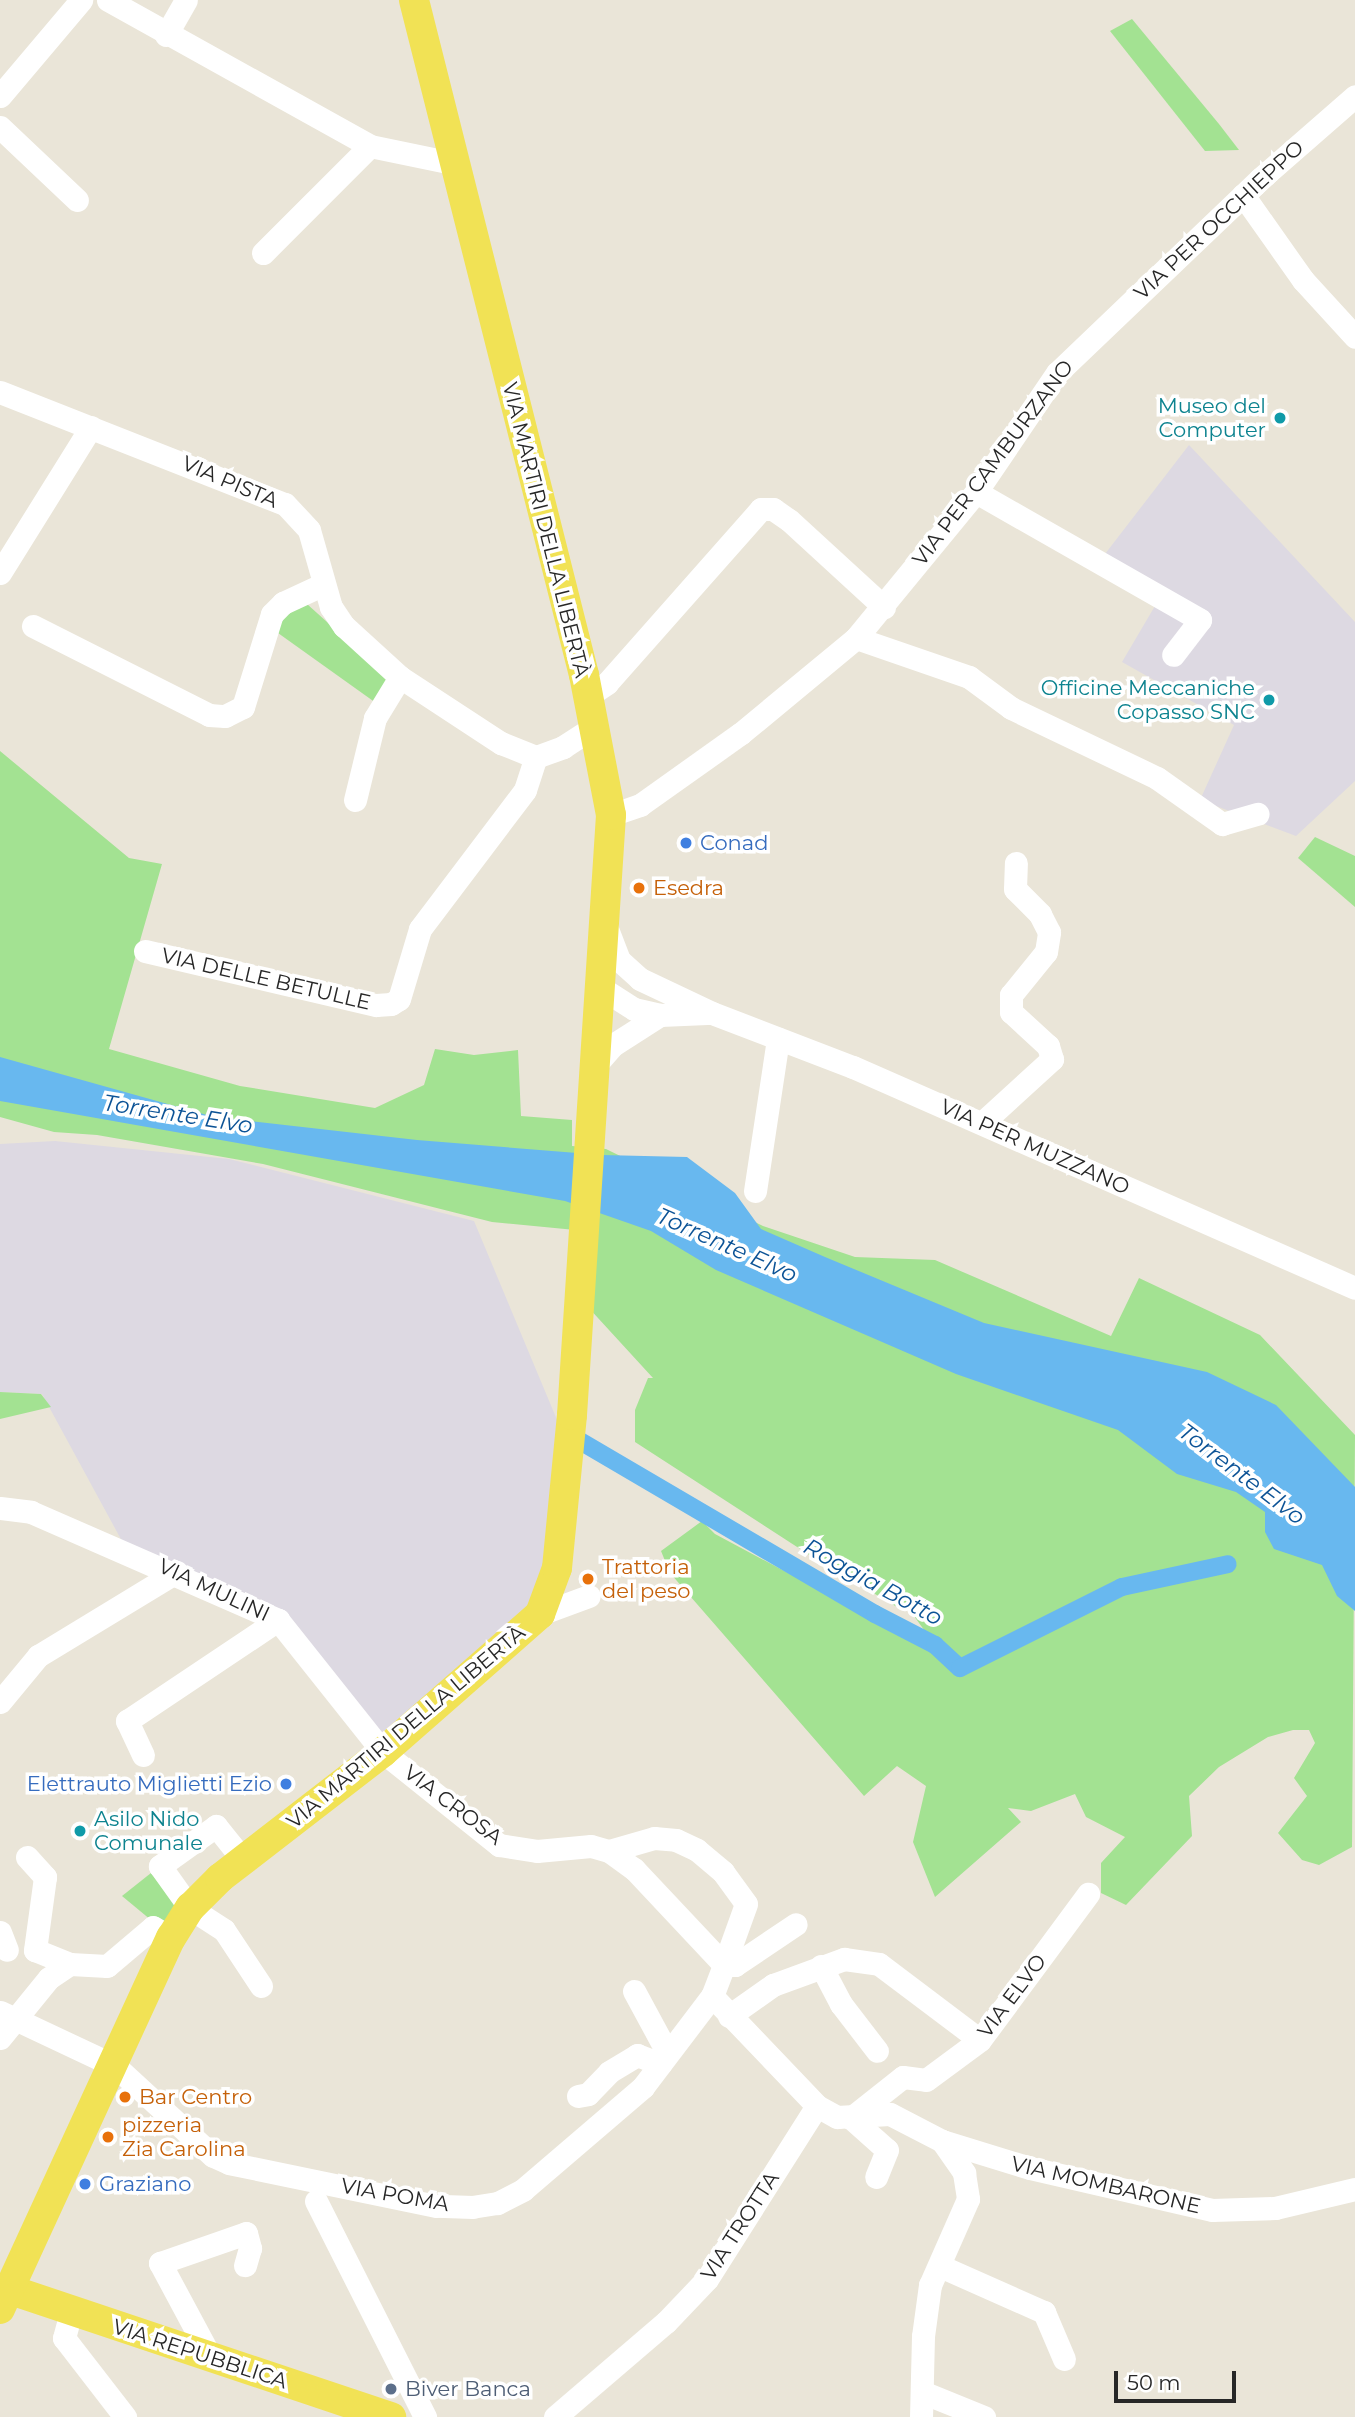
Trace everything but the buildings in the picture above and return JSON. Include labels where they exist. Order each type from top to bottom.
[{"type":"main road","name":"VIA MARTIRI DELLA LIBERTÀ","points":[[5,2300],[115,2066],[171,1938],[190,1908],[205,1890],[383,1752],[540,1614],[556,1568],[564,1525],[589,1109],[611,815],[588,696],[452,163],[414,0]]},
{"type":"main road","name":"VIA REPUBBLICA","points":[[5,2300],[71,2312],[391,2417]]},
{"type":"street","points":[[0,96],[81,0]]},
{"type":"street","points":[[108,0],[166,35],[370,146],[452,163]]},
{"type":"street","points":[[166,35],[186,0]]},
{"type":"street","name":"VIA PER OCCHIEPPO","points":[[1084,344],[1243,195],[1355,96]]},
{"type":"street","points":[[0,127],[77,200]]},
{"type":"street","points":[[263,253],[370,146]]},
{"type":"street","points":[[1243,195],[1303,281],[1355,337]]},
{"type":"street","name":"VIA PER CAMBURZANO","points":[[611,815],[640,805],[740,734],[856,638],[976,492],[1056,373],[1084,344]]},
{"type":"street","name":"VIA PISTA","points":[[0,392],[285,504],[309,530],[331,607],[344,626],[400,677],[501,743],[536,758]]},
{"type":"street","points":[[0,573],[90,427]]},
{"type":"street","points":[[976,492],[1200,620],[1173,655]]},
{"type":"street","points":[[588,696],[607,683],[761,509],[773,509],[789,520],[884,607]]},
{"type":"street","points":[[33,626],[209,715],[225,716],[243,707],[272,614],[283,603],[324,584]]},
{"type":"street","points":[[856,638],[969,677],[1011,708],[1157,778],[1222,824],[1258,814]]},
{"type":"street","points":[[355,800],[375,718],[400,677]]},
{"type":"street","points":[[536,758],[563,747],[594,726]]},
{"type":"street","name":"VIA DELLE BETULLE","points":[[145,951],[376,1005],[391,1004],[399,999],[420,929],[525,790],[536,758]]},
{"type":"street","points":[[982,1124],[1052,1059],[1048,1045],[1010,1012],[1011,995],[1046,952],[1049,932],[1040,915],[1015,889],[1016,863]]},
{"type":"street","name":"VIA PER MUZZANO","points":[[604,920],[619,960],[640,979],[712,1013],[982,1124],[1355,1288]]},
{"type":"street","points":[[598,986],[640,979]]},
{"type":"street","name":"VIA PER MUZZANO","points":[[598,986],[635,1009],[660,1015],[712,1013]]},
{"type":"street","points":[[592,1069],[613,1045],[660,1015]]},
{"type":"street","points":[[755,1191],[778,1039]]},
{"type":"street","name":"VIA MULINI","points":[[0,1508],[31,1512],[176,1572],[278,1620],[383,1752]]},
{"type":"street","points":[[0,1702],[38,1656],[176,1572]]},
{"type":"street","points":[[540,1614],[589,1597]]},
{"type":"street","points":[[143,1755],[127,1721],[278,1620]]},
{"type":"street","name":"VIA CROSA","points":[[383,1752],[499,1845],[537,1852],[591,1846],[609,1851],[634,1868],[724,1965]]},
{"type":"street","points":[[244,1861],[216,1826],[160,1867],[190,1908],[228,1926],[261,1986]]},
{"type":"street","name":"VIA CROSA","points":[[609,1851],[654,1838],[676,1840],[697,1850],[723,1872],[746,1904],[712,1996]]},
{"type":"street","points":[[27,1857],[45,1877],[34,1950],[70,1964],[107,1966],[153,1927],[171,1938]]},
{"type":"street","name":"VIA ELVO","points":[[851,2118],[903,2077],[926,2080],[980,2040],[1088,1894]]},
{"type":"street","points":[[724,1965],[735,1965],[796,1924]]},
{"type":"street","points":[[729,2016],[773,1985],[844,1959],[879,1964],[980,2040]]},
{"type":"street","points":[[0,2038],[8,2015],[49,1978],[70,1964]]},
{"type":"street","points":[[821,1966],[841,2004],[877,2051]]},
{"type":"street","points":[[634,1991],[664,2058]]},
{"type":"street","points":[[712,1996],[817,2106],[837,2117],[851,2118],[887,2150],[876,2177]]},
{"type":"street","name":"VIA POMA","points":[[8,2015],[115,2066],[213,2156],[229,2163],[436,2206],[473,2207],[497,2203],[523,2190],[643,2087],[712,1996]]},
{"type":"street","points":[[578,2096],[588,2094],[609,2072],[637,2055],[664,2058]]},
{"type":"street","name":"VIA TROTTA","points":[[555,2417],[707,2279],[817,2106]]},
{"type":"street","name":"VIA MOMBARONE","points":[[851,2118],[890,2114],[942,2141],[1030,2168],[1212,2210],[1275,2208],[1355,2189]]},
{"type":"street","points":[[920,2417],[925,2316],[930,2285],[968,2199],[964,2173],[942,2141]]},
{"type":"street","points":[[316,2201],[425,2417]]},
{"type":"street","points":[[211,2358],[160,2263],[246,2233],[250,2248],[244,2265]]},
{"type":"street","points":[[940,2266],[1044,2312],[1064,2359]]},
{"type":"street","points":[[71,2312],[64,2339],[125,2417]]},
{"type":"street","points":[[922,2392],[984,2417]]},
{"type":"shaded area","points":[[1189,445],[1355,622],[1355,781],[1296,836],[1200,800],[1234,725],[1122,662],[1162,594],[1105,554]]},
{"type":"shaded area","points":[[55,1141],[229,1159],[474,1221],[565,1439],[535,1610],[382,1744],[282,1618],[123,1543],[42,1394],[0,1392],[0,1144]]},
{"type":"green space","points":[[1132,19],[1239,150],[1205,151],[1110,31]]},
{"type":"green space","points":[[307,604],[386,675],[387,684],[376,703],[271,628],[286,608]]},
{"type":"green space","points":[[0,751],[129,858],[162,864],[109,1049],[240,1086],[375,1108],[424,1085],[435,1049],[474,1055],[518,1050],[521,1116],[572,1120],[572,1146],[606,1149],[763,1226],[855,1257],[935,1260],[1111,1336],[1139,1278],[1260,1335],[1355,1435],[1352,1847],[1319,1865],[1302,1860],[1278,1833],[1307,1796],[1294,1778],[1315,1743],[1309,1730],[1293,1730],[1268,1737],[1219,1767],[1189,1796],[1192,1836],[1126,1905],[1101,1893],[1101,1863],[1125,1837],[1086,1817],[1075,1794],[1031,1811],[1008,1808],[1021,1822],[935,1897],[913,1842],[926,1786],[897,1766],[864,1796],[670,1573],[661,1551],[702,1521],[715,1534],[934,1651],[959,1671],[1057,1624],[1053,1621],[963,1663],[935,1645],[906,1605],[897,1607],[811,1556],[635,1442],[635,1410],[648,1378],[653,1378],[587,1306],[596,1232],[492,1222],[263,1164],[97,1135],[54,1132],[0,1117]]},
{"type":"green space","points":[[1315,837],[1355,856],[1355,907],[1298,858]]},
{"type":"green space","points":[[0,1392],[41,1394],[51,1407],[0,1419]]},
{"type":"green space","points":[[151,1873],[178,1907],[163,1930],[122,1896]]},
{"type":"water","name":"Torrente Elvo","points":[[0,1057],[214,1117],[417,1140],[602,1155],[687,1157],[735,1193],[761,1229],[825,1257],[984,1323],[1207,1372],[1276,1405],[1355,1487],[1355,1611],[1337,1596],[1322,1565],[1274,1549],[1265,1532],[1265,1512],[1236,1492],[1177,1474],[1118,1430],[956,1374],[716,1270],[651,1231],[565,1201],[0,1101]]},
{"type":"waterway","name":"Roggia Botto","points":[[580,1441],[875,1614],[935,1645],[960,1668],[1122,1587],[1228,1564]]},
{"type":"place","name":"Museo del Computer","points":[[1280,418]]},
{"type":"place","name":"Officine Meccaniche Copasso SNC","points":[[1269,700]]},
{"type":"place","name":"Conad","points":[[686,843]]},
{"type":"place","name":"Esedra","points":[[639,888]]},
{"type":"place","name":"Trattoria del peso","points":[[588,1579]]},
{"type":"place","name":"Elettrauto Miglietti Ezio","points":[[286,1784]]},
{"type":"place","name":"Asilo Nido Comunale","points":[[80,1831]]},
{"type":"place","name":"Bar Centro","points":[[125,2097]]},
{"type":"place","name":"pizzeria Zia Carolina","points":[[108,2137]]},
{"type":"place","name":"Graziano","points":[[85,2184]]},
{"type":"place","name":"Biver Banca","points":[[391,2389]]}]
